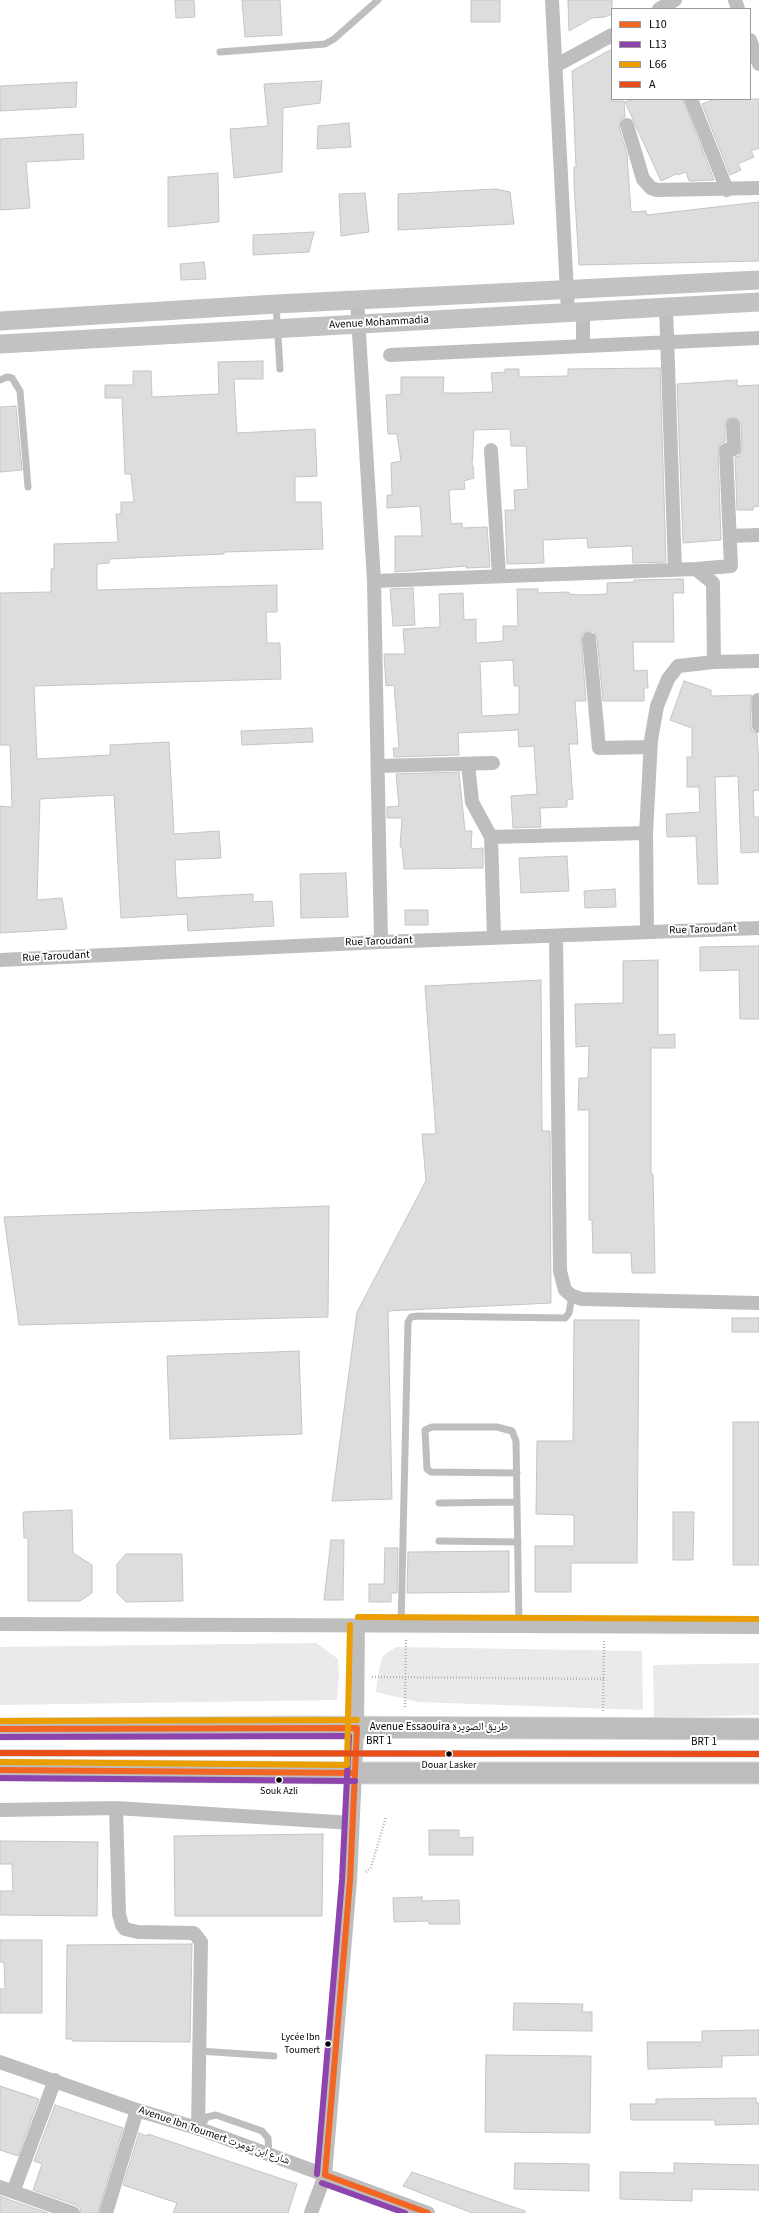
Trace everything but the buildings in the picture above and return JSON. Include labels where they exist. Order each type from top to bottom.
[{"type":"main road","name":"Avenue Essaouira طريق الصويرة","points":[[0,1729],[759,1729]]},
{"type":"main road","points":[[0,1770],[355,1763],[759,1772]]},
{"type":"street","points":[[552,0],[567,291],[575,312],[584,346]]},
{"type":"street","points":[[661,8],[675,0]]},
{"type":"street","points":[[555,66],[611,36]]},
{"type":"street","points":[[751,43],[759,64]]},
{"type":"street","points":[[691,100],[727,190]]},
{"type":"street","points":[[627,125],[643,179],[651,188],[657,190],[727,190],[759,188]]},
{"type":"street","points":[[0,321],[276,304],[567,291],[759,280]]},
{"type":"street","points":[[357,300],[374,581],[381,942]]},
{"type":"street","name":"Avenue Mohammadia","points":[[0,344],[759,302]]},
{"type":"street","points":[[666,307],[675,570]]},
{"type":"street","points":[[54,318],[55,341]]},
{"type":"street","points":[[390,355],[759,338]]},
{"type":"street","points":[[374,581],[499,575],[675,570],[731,566],[726,450],[734,449],[733,425]]},
{"type":"street","points":[[491,450],[499,575]]},
{"type":"street","points":[[730,536],[759,535]]},
{"type":"street","points":[[696,569],[713,583],[714,662]]},
{"type":"street","points":[[589,639],[599,748],[650,747]]},
{"type":"street","points":[[647,932],[646,833],[650,747],[657,706],[668,680],[678,666],[714,662],[759,661]]},
{"type":"street","points":[[758,700],[759,726]]},
{"type":"street","points":[[378,766],[493,763]]},
{"type":"street","points":[[468,764],[472,802],[491,837],[494,938]]},
{"type":"street","points":[[491,837],[646,833]]},
{"type":"street","name":"Rue Taroudant","points":[[0,960],[381,942],[759,928]]},
{"type":"street","points":[[556,936],[560,1271],[565,1290],[572,1296],[582,1299],[609,1301],[759,1303]]},
{"type":"street","points":[[0,1624],[759,1627]]},
{"type":"street","points":[[311,2213],[325,2175],[350,1881],[357,1728],[358,1625]]},
{"type":"street","points":[[0,1810],[116,1808],[352,1823]]},
{"type":"street","points":[[116,1808],[119,1914],[122,1925],[125,1929],[138,1932],[194,1934],[201,1942],[199,2129]]},
{"type":"street","name":"Avenue Ibn Toumert شارع ابن تومرت","points":[[0,2062],[137,2110],[199,2129],[428,2213]]},
{"type":"street","points":[[13,2192],[55,2080]]},
{"type":"street","points":[[106,2213],[137,2110]]},
{"type":"street","points":[[0,2187],[73,2213]]},
{"type":"lane","points":[[220,52],[325,44],[338,36],[378,0]]},
{"type":"lane","points":[[276,304],[276,328],[280,369]]},
{"type":"lane","points":[[0,380],[7,377],[12,378],[20,391],[28,486]]},
{"type":"lane","points":[[404,1625],[408,1322],[411,1317],[419,1316],[564,1318],[569,1313],[572,1296]]},
{"type":"lane","points":[[517,1473],[431,1472],[427,1469],[425,1430],[432,1426],[497,1427],[512,1431],[516,1441],[517,1473],[519,1626]]},
{"type":"lane","points":[[439,1503],[517,1502]]},
{"type":"lane","points":[[440,1541],[518,1542]]},
{"type":"lane","name":"BRT 1","points":[[0,1754],[355,1763],[759,1754]]},
{"type":"lane","points":[[199,2051],[274,2056]]},
{"type":"lane","points":[[199,2129],[202,2122],[207,2117],[222,2116],[264,2133],[268,2138],[269,2155]]},
{"type":"path","points":[[404,1625],[405,1707]]},
{"type":"path","points":[[602,1729],[605,1626]]},
{"type":"path","points":[[357,1676],[405,1679],[604,1679]]},
{"type":"path","points":[[350,1881],[361,1876],[371,1867],[386,1817]]},
{"type":"shaded area","points":[[316,1643],[338,1659],[339,1675],[337,1700],[0,1705],[0,1647]]},
{"type":"shaded area","points":[[396,1647],[642,1651],[643,1710],[418,1702],[376,1692],[379,1669],[383,1656]]},
{"type":"shaded area","points":[[759,1663],[759,1715],[654,1718],[653,1665]]},
{"type":"transit line","name":"L66","points":[[358,1617],[759,1619]]},
{"type":"transit line","name":"L66","points":[[0,1762],[347,1765],[350,1625]]},
{"type":"transit line","name":"L66","points":[[0,1721],[357,1720]]},
{"type":"transit line","name":"L10","points":[[0,1729],[357,1728],[350,1881],[325,2175]]},
{"type":"transit line","name":"L13","points":[[0,1737],[349,1736],[342,1880],[317,2174]]},
{"type":"transit line","name":"A","points":[[0,1753],[759,1754]]},
{"type":"transit line","name":"L10","points":[[0,1770],[355,1773]]},
{"type":"transit line","name":"L13","points":[[0,1778],[355,1781]]},
{"type":"transit line","name":"L10","points":[[325,2175],[428,2213]]},
{"type":"transit line","name":"L13","points":[[322,2183],[405,2213]]},
{"type":"place","name":"Douar Lasker","points":[[449,1754]]},
{"type":"place","name":"Souk Azli","points":[[279,1780]]},
{"type":"place","name":"Lycée Ibn Toumert","points":[[328,2044]]}]
